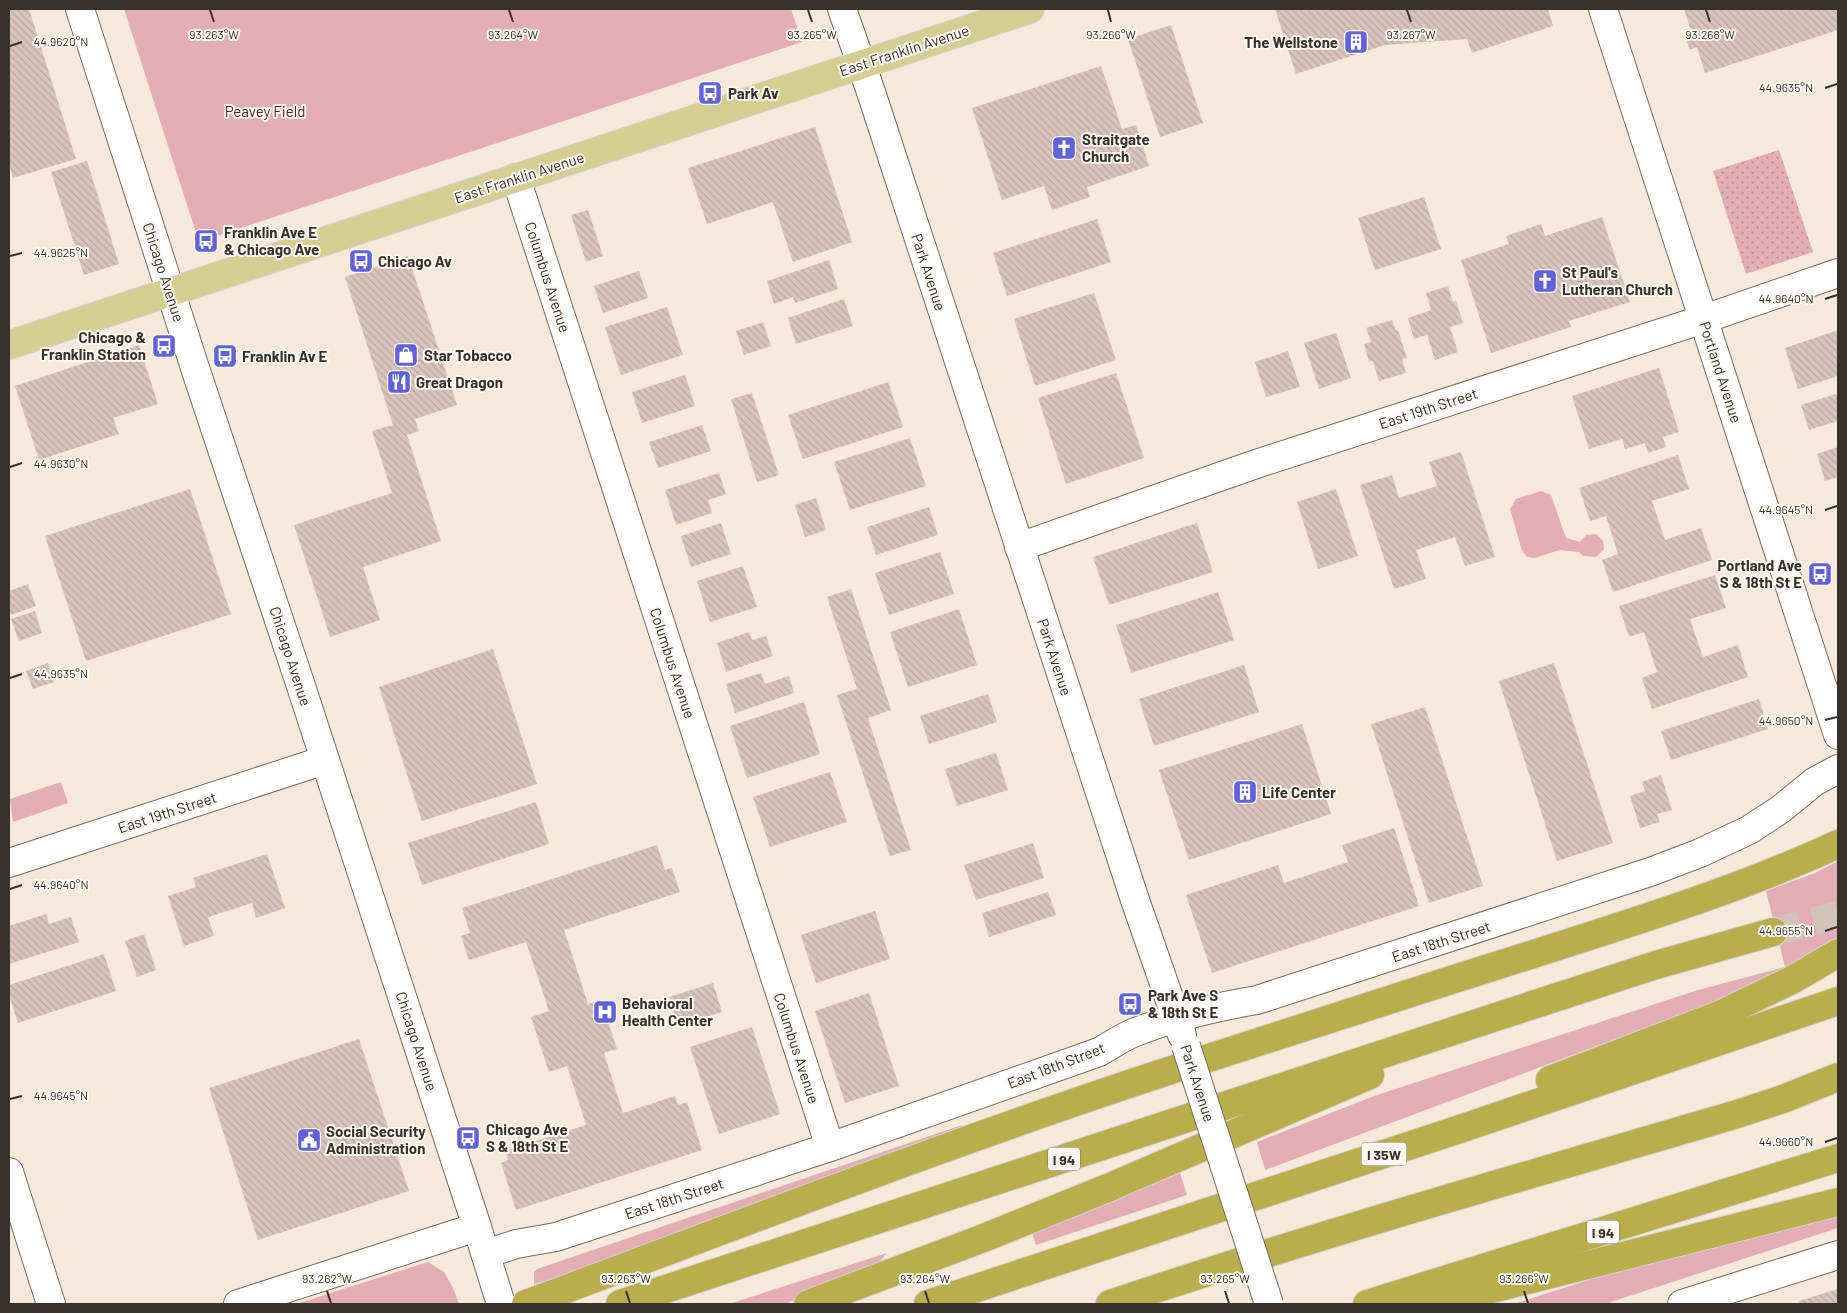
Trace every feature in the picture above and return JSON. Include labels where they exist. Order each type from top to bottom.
[{"type":"highway","points":[[526,1304],[957,1144],[1098,1094],[1576,940],[1724,890],[1799,862],[1838,844]]},
{"type":"highway","name":"I 94","points":[[620,1304],[1508,1013],[1665,963],[1773,932]]},
{"type":"highway","points":[[1274,1190],[1489,1103],[1719,1014],[1792,980],[1838,953]]},
{"type":"highway","name":"I 35W","points":[[928,1304],[1838,1001]]},
{"type":"highway","points":[[808,1304],[981,1239],[1110,1187],[1258,1124],[1508,1013]]},
{"type":"highway","points":[[1110,1304],[1187,1278],[1404,1211],[1734,1115],[1838,1077]]},
{"type":"highway","name":"I 94","points":[[1367,1304],[1838,1158]]},
{"type":"highway","points":[[1432,1304],[1838,1202]]},
{"type":"main road","name":"East Franklin Avenue","points":[[9,345],[1030,9]]},
{"type":"street","name":"Chicago Avenue","points":[[80,9],[170,292],[325,760],[477,1226],[497,1293]]},
{"type":"street","name":"Park Avenue","points":[[842,9],[871,92],[1132,890],[1186,1046],[1269,1304]]},
{"type":"street","name":"Portland Avenue","points":[[1603,9],[1838,735]]},
{"type":"street","name":"Columbus Avenue","points":[[516,178],[830,1147]]},
{"type":"street","name":"East 19th Street","points":[[1019,547],[1259,463],[1704,319],[1838,273]]},
{"type":"street","name":"East 19th Street","points":[[9,863],[325,760]]},
{"type":"street","name":"East 18th Street","points":[[486,1254],[516,1244],[556,1237],[830,1147],[1099,1052],[1133,1034],[1176,1019],[1218,1007],[1257,1000],[1650,872],[1700,853],[1749,830],[1781,809],[1814,782],[1838,768]]},
{"type":"street","points":[[9,1172],[51,1304]]},
{"type":"street","points":[[238,1304],[477,1226]]},
{"type":"street","points":[[1682,1304],[1838,1255]]},
{"type":"green space","name":"Peavey Field","points":[[124,9],[791,9],[802,42],[199,242]]},
{"type":"green space","points":[[1779,150],[1813,252],[1746,274],[1713,171]]},
{"type":"green space","points":[[1541,491],[1551,495],[1566,538],[1580,542],[1586,535],[1596,534],[1603,541],[1604,549],[1596,557],[1583,556],[1579,552],[1560,550],[1534,558],[1527,557],[1522,551],[1510,509],[1516,499]]},
{"type":"green space","points":[[61,782],[68,803],[13,822],[10,799]]},
{"type":"green space","points":[[1838,861],[1838,943],[1784,976],[1265,1170],[1257,1142],[1374,1096],[1698,990],[1785,967],[1766,891],[1815,873]]},
{"type":"green space","points":[[962,1125],[956,1134],[582,1270],[534,1284],[534,1272],[537,1269]]},
{"type":"green space","points":[[1180,1173],[1187,1195],[1036,1245],[1032,1233]]},
{"type":"green space","points":[[1838,1215],[1838,1228],[1605,1304],[1514,1304],[1635,1265]]},
{"type":"green space","points":[[887,1253],[879,1262],[849,1279],[784,1304],[729,1304]]},
{"type":"green space","points":[[428,1262],[444,1272],[459,1304],[296,1304]]},
{"type":"building","points":[[29,9],[76,159],[13,178],[9,164],[9,11]]},
{"type":"building","name":"The Wellstone","points":[[1275,9],[1548,9],[1553,26],[1472,53],[1467,39],[1385,45],[1296,74]]},
{"type":"building","points":[[1684,9],[1838,9],[1838,30],[1705,73],[1697,47],[1690,50],[1685,36],[1692,34]]},
{"type":"building","points":[[1171,25],[1203,123],[1160,137],[1128,39]]},
{"type":"building","name":"Straitgate Church","points":[[1101,66],[1122,129],[1136,125],[1149,166],[1087,187],[1090,197],[1052,210],[1044,186],[1002,200],[972,108]]},
{"type":"building","points":[[815,127],[852,242],[793,262],[773,202],[707,224],[688,168]]},
{"type":"building","points":[[87,161],[119,264],[84,275],[51,172]]},
{"type":"building","points":[[1424,197],[1441,249],[1375,270],[1358,218]]},
{"type":"building","points":[[588,210],[603,256],[586,262],[571,215]]},
{"type":"building","name":"St Paul's Lutheran Church","points":[[1602,217],[1630,302],[1569,321],[1571,327],[1491,353],[1461,260],[1509,244],[1506,236],[1541,224],[1545,236]]},
{"type":"building","points":[[1097,219],[1111,262],[1007,296],[993,253]]},
{"type":"building","points":[[408,256],[457,405],[415,419],[419,431],[407,435],[441,541],[363,567],[380,620],[330,637],[294,525],[392,493],[372,431],[393,425],[345,277]]},
{"type":"building","points":[[829,260],[838,289],[795,303],[793,297],[774,304],[767,281]]},
{"type":"building","points":[[639,271],[648,298],[603,313],[594,286]]},
{"type":"building","points":[[1448,286],[1453,302],[1456,301],[1463,323],[1450,327],[1458,352],[1435,360],[1427,335],[1414,339],[1408,318],[1431,310],[1426,293]]},
{"type":"building","points":[[1094,293],[1116,360],[1035,386],[1014,319]]},
{"type":"building","points":[[844,299],[853,326],[796,344],[788,318]]},
{"type":"building","points":[[667,307],[683,355],[621,375],[605,327]]},
{"type":"building","points":[[1392,320],[1396,331],[1398,330],[1407,358],[1402,359],[1406,373],[1379,381],[1373,361],[1369,362],[1364,344],[1371,342],[1366,328]]},
{"type":"building","points":[[763,322],[771,346],[744,355],[736,331]]},
{"type":"building","points":[[1838,330],[1838,376],[1798,389],[1785,348]]},
{"type":"building","points":[[1336,333],[1351,378],[1319,389],[1304,343]]},
{"type":"building","points":[[139,345],[158,404],[113,418],[119,434],[39,460],[15,386]]},
{"type":"building","points":[[1288,351],[1300,387],[1266,397],[1255,362]]},
{"type":"building","points":[[1659,368],[1679,432],[1663,437],[1666,447],[1648,453],[1645,443],[1625,449],[1622,439],[1589,449],[1572,396]]},
{"type":"building","points":[[1116,373],[1144,458],[1066,484],[1038,398]]},
{"type":"building","points":[[685,375],[695,406],[642,423],[632,392]]},
{"type":"building","points":[[888,382],[903,427],[803,459],[788,415]]},
{"type":"building","points":[[752,393],[779,475],[757,482],[731,399]]},
{"type":"building","points":[[1836,394],[1838,399],[1838,421],[1809,430],[1801,405]]},
{"type":"building","points":[[702,425],[711,451],[658,468],[649,442]]},
{"type":"building","points":[[910,438],[926,486],[850,510],[834,462]]},
{"type":"building","points":[[1838,447],[1838,477],[1825,481],[1817,454]]},
{"type":"building","points":[[1461,452],[1495,557],[1465,566],[1455,537],[1416,550],[1426,579],[1394,589],[1360,485],[1392,475],[1399,498],[1437,486],[1429,462]]},
{"type":"building","points":[[1678,455],[1689,489],[1652,501],[1665,540],[1701,528],[1712,560],[1613,592],[1602,560],[1618,554],[1606,516],[1590,521],[1579,488]]},
{"type":"building","points":[[719,473],[726,494],[708,500],[712,513],[676,525],[665,490]]},
{"type":"building","points":[[190,489],[231,614],[86,661],[45,536]]},
{"type":"building","points":[[1336,489],[1358,556],[1318,569],[1297,502]]},
{"type":"building","points":[[816,498],[826,530],[805,537],[795,505]]},
{"type":"building","points":[[929,507],[938,535],[876,555],[867,527]]},
{"type":"building","points":[[721,523],[731,554],[691,567],[681,536]]},
{"type":"building","points":[[1197,523],[1213,572],[1109,605],[1093,557]]},
{"type":"building","points":[[940,552],[954,594],[889,615],[875,573]]},
{"type":"building","points":[[743,566],[757,607],[710,622],[697,581]]},
{"type":"building","points":[[1715,575],[1726,608],[1690,619],[1703,657],[1738,645],[1748,677],[1652,709],[1642,678],[1657,672],[1644,632],[1629,637],[1619,606]]},
{"type":"building","points":[[28,584],[36,606],[11,615],[9,591]]},
{"type":"building","points":[[851,589],[891,710],[868,718],[911,850],[890,856],[837,695],[857,689],[827,597]]},
{"type":"building","points":[[1218,592],[1234,640],[1131,673],[1116,625]]},
{"type":"building","points":[[959,609],[977,665],[908,687],[890,632]]},
{"type":"building","points":[[35,611],[42,633],[19,641],[11,619]]},
{"type":"building","points":[[749,632],[752,640],[766,636],[773,656],[726,672],[717,643]]},
{"type":"building","points":[[493,649],[537,784],[422,821],[379,687]]},
{"type":"building","points":[[48,663],[54,682],[33,689],[26,671]]},
{"type":"building","points":[[1554,663],[1613,843],[1557,861],[1499,681]]},
{"type":"building","points":[[1244,665],[1259,712],[1154,746],[1139,699]]},
{"type":"building","points":[[761,673],[765,684],[789,676],[794,693],[735,713],[726,684]]},
{"type":"building","points":[[988,694],[997,722],[929,744],[920,716]]},
{"type":"building","points":[[1759,699],[1768,729],[1671,760],[1661,731]]},
{"type":"building","points":[[804,702],[820,754],[747,778],[730,726]]},
{"type":"building","points":[[1425,707],[1483,886],[1429,903],[1371,724]]},
{"type":"building","name":"Life Center","points":[[1302,724],[1331,814],[1189,860],[1159,770]]},
{"type":"building","points":[[996,753],[1008,790],[957,806],[945,769]]},
{"type":"building","points":[[830,772],[847,822],[770,847],[753,797]]},
{"type":"building","points":[[1661,775],[1672,810],[1657,814],[1660,822],[1640,828],[1630,796],[1645,791],[1642,782]]},
{"type":"building","points":[[536,802],[549,844],[422,885],[408,843]]},
{"type":"building","points":[[1394,828],[1419,906],[1212,973],[1186,895],[1278,865],[1284,883],[1348,862],[1342,845]]},
{"type":"building","points":[[1033,843],[1044,878],[976,900],[964,865]]},
{"type":"building","points":[[657,845],[665,870],[672,868],[680,892],[564,930],[588,1004],[601,1000],[617,1049],[604,1053],[623,1113],[675,1096],[678,1105],[687,1102],[702,1150],[516,1210],[501,1163],[508,1160],[505,1151],[586,1125],[567,1066],[549,1072],[531,1017],[549,1011],[526,942],[469,960],[461,936],[470,933],[462,908]]},
{"type":"building","points":[[267,854],[285,908],[256,918],[252,903],[208,917],[214,936],[184,946],[168,896],[196,887],[193,878]]},
{"type":"building","points":[[1048,892],[1056,915],[989,937],[982,913]]},
{"type":"building","points":[[875,911],[890,959],[816,983],[801,935]]},
{"type":"building","points":[[46,914],[49,924],[71,917],[79,942],[9,964],[9,926]]},
{"type":"building","points":[[144,934],[156,970],[137,977],[125,941]]},
{"type":"building","points":[[104,954],[116,991],[18,1023],[9,995],[9,985]]},
{"type":"building","points":[[713,983],[722,1012],[678,1026],[669,997]]},
{"type":"building","points":[[869,993],[899,1086],[845,1103],[815,1011]]},
{"type":"building","points":[[752,1027],[780,1114],[719,1134],[690,1047]]},
{"type":"building","name":"Social Security Administration","points":[[359,1039],[409,1191],[258,1240],[209,1088]]},
{"type":"building","points":[[1838,1289],[1838,1304],[1800,1304],[1799,1301]]},
{"type":"tunnel","points":[[1773,932],[1838,915]]},
{"type":"place","name":"The Wellstone","points":[[1356,42]]},
{"type":"place","name":"Park Av","points":[[710,93]]},
{"type":"place","name":"Straitgate Church","points":[[1064,148]]},
{"type":"place","name":"Franklin Ave E & Chicago Ave","points":[[206,241]]},
{"type":"place","name":"Chicago Av","points":[[361,261]]},
{"type":"place","name":"St Paul's Lutheran Church","points":[[1545,281]]},
{"type":"place","name":"Chicago & Franklin Station","points":[[164,346]]},
{"type":"place","name":"Star Tobacco","points":[[406,355]]},
{"type":"place","name":"Franklin Av E","points":[[225,356]]},
{"type":"place","name":"Great Dragon","points":[[399,382]]},
{"type":"place","name":"Portland Ave S & 18th St E","points":[[1820,574]]},
{"type":"place","name":"Life Center","points":[[1245,792]]},
{"type":"place","name":"Park Ave S & 18th St E","points":[[1130,1004]]},
{"type":"place","name":"Behavioral Health Center","points":[[605,1012]]},
{"type":"place","name":"Chicago Ave S & 18th St E","points":[[468,1138]]},
{"type":"place","name":"Social Security Administration","points":[[309,1140]]}]
